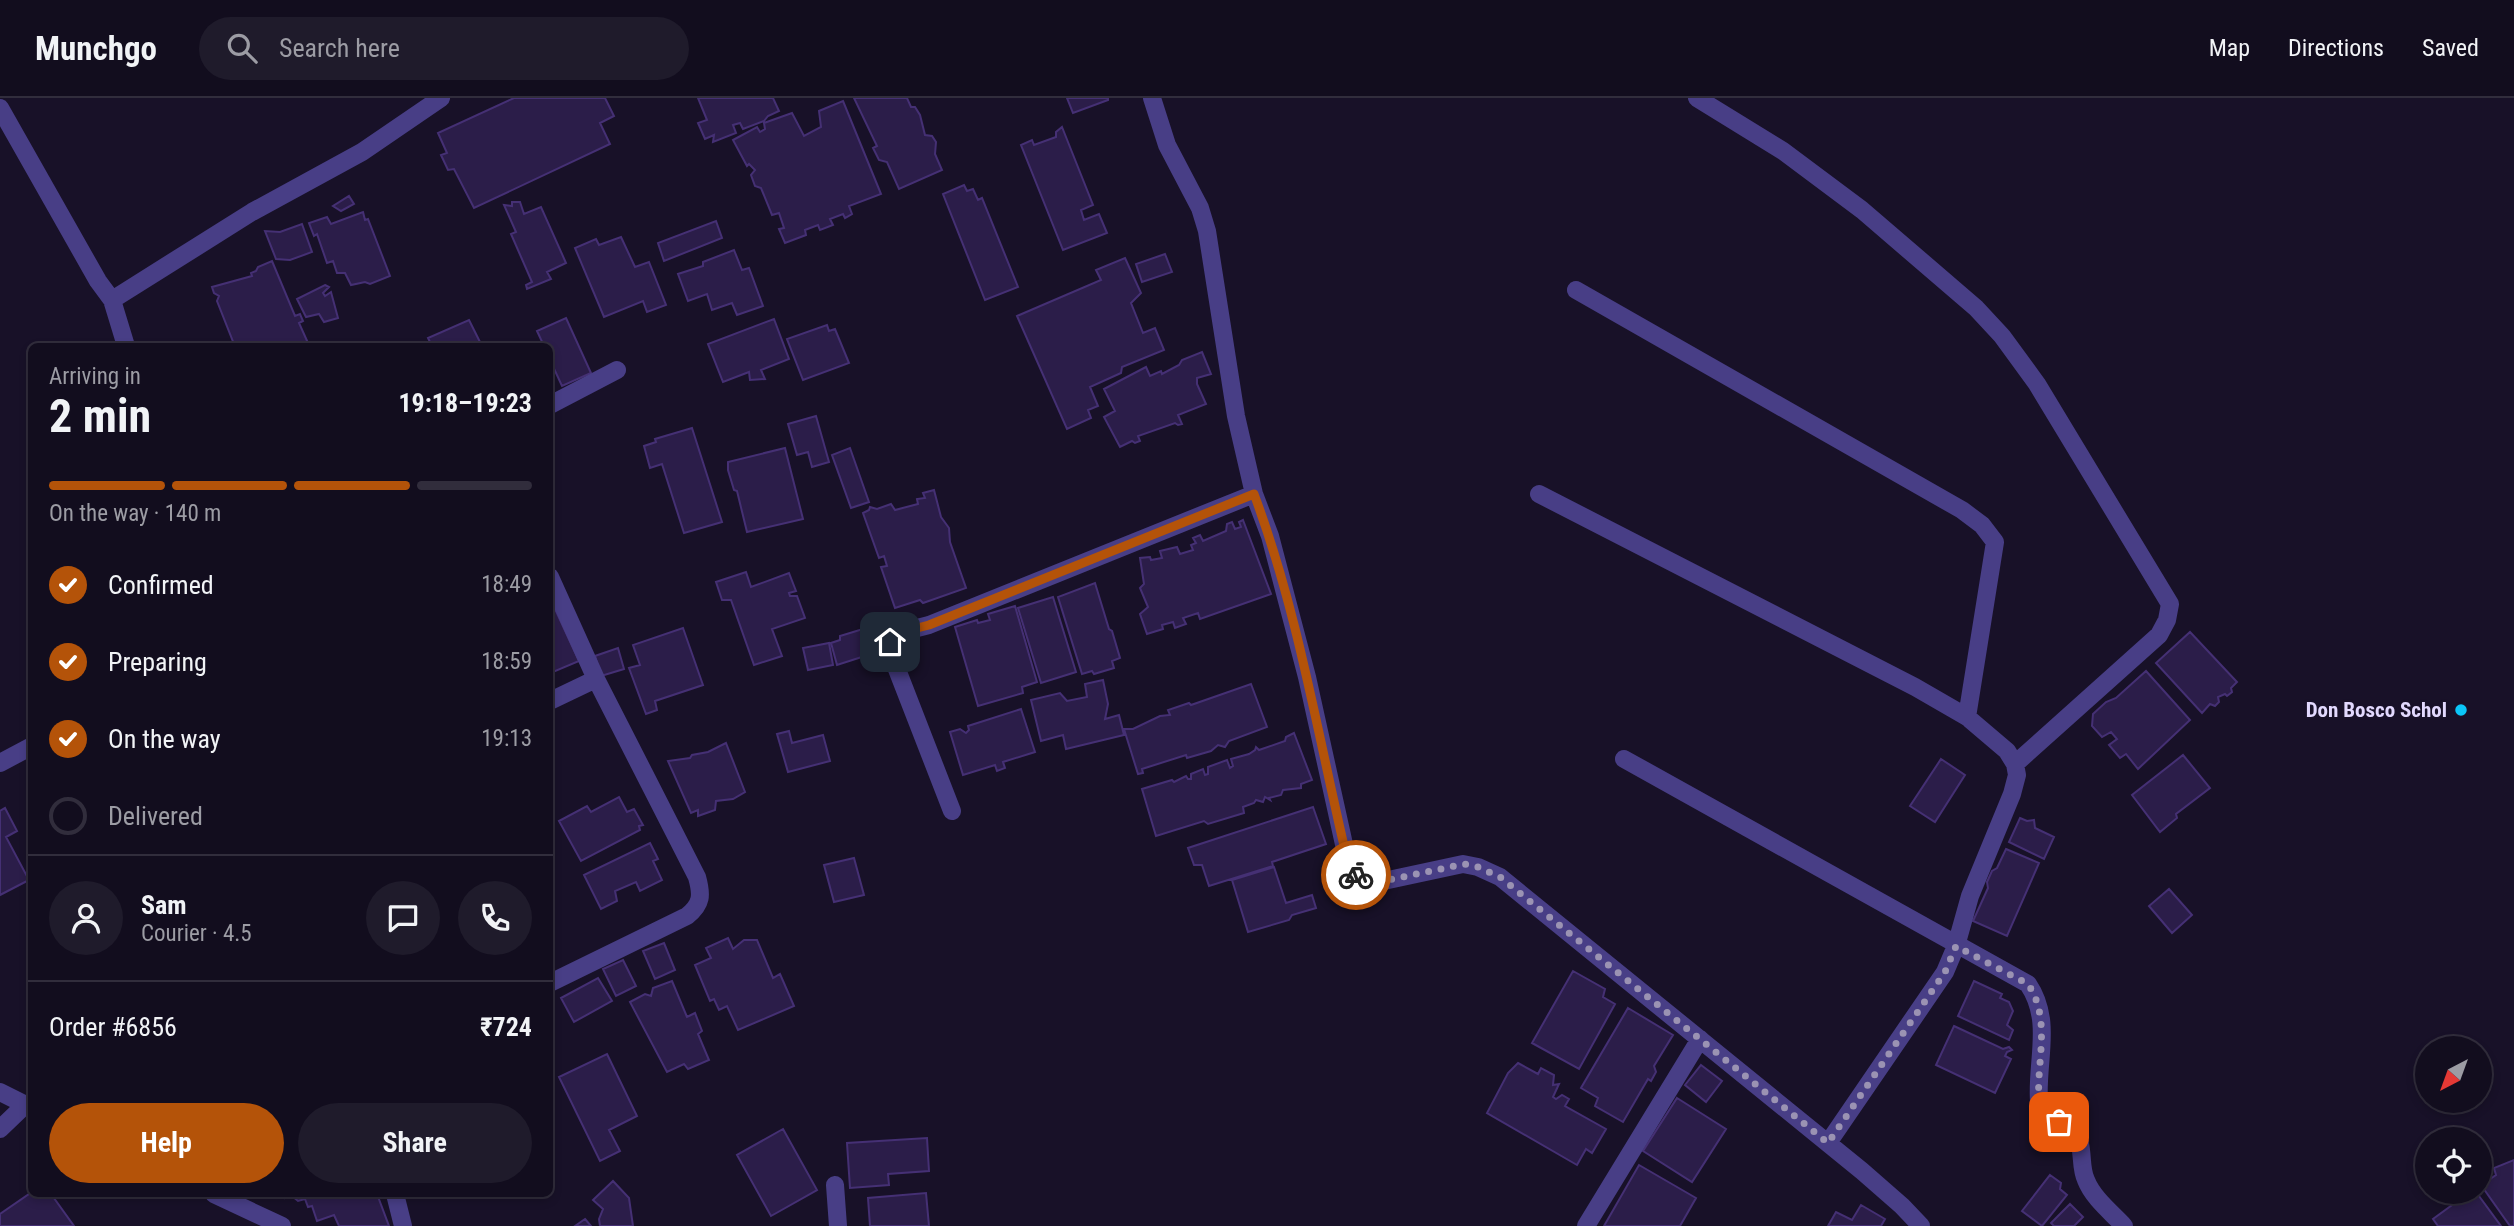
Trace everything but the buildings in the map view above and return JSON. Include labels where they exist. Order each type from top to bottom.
[{"type":"street","points":[[111,300],[252,212],[362,152],[441,98]]},
{"type":"street","points":[[1152,98],[1167,145],[1200,208],[1207,231],[1236,416],[1254,494],[1270,536],[1307,677],[1343,843],[1352,872],[1362,879],[1379,882],[1464,864],[1500,877],[1828,1143],[1902,1206],[1921,1226]]},
{"type":"street","points":[[1697,98],[1783,151],[1862,210],[1976,308],[2002,336],[2036,384],[2170,604],[2167,620],[2159,635],[2015,764]]},
{"type":"street","points":[[0,108],[111,300],[125,343]]},
{"type":"street","points":[[1576,290],[1962,510],[1982,526],[1995,542],[1967,717]]},
{"type":"street","points":[[553,403],[617,370]]},
{"type":"street","points":[[951,811],[891,654],[890,642],[894,634],[929,625],[1254,494]]},
{"type":"street","points":[[1539,494],[1915,687],[1967,717],[2007,751],[2015,764],[2017,775],[2012,793],[1970,896],[1956,946],[1945,972],[1828,1143]]},
{"type":"street","points":[[553,584],[596,679],[697,877],[701,893],[700,904],[687,916],[553,982]]},
{"type":"street","points":[[553,700],[596,679]]},
{"type":"street","points":[[0,764],[28,748]]},
{"type":"street","points":[[1624,760],[2028,984],[2041,1009],[2039,1102],[2043,1110],[2075,1133],[2081,1144],[2081,1160],[2086,1180],[2097,1197],[2124,1226]]},
{"type":"street","points":[[1586,1226],[1700,1039]]},
{"type":"street","points":[[0,1092],[28,1106],[0,1129]]},
{"type":"street","points":[[835,1185],[838,1226]]},
{"type":"street","points":[[220,1197],[282,1226]]},
{"type":"street","points":[[396,1197],[403,1226]]},
{"type":"way so far","points":[[1356,875],[1368,882],[1379,882],[1464,864],[1500,877],[1828,1143],[1945,972],[1956,946],[2028,984],[2035,994],[2041,1009],[2042,1033],[2039,1102],[2043,1110],[2059,1122]]},
{"type":"place","name":"Don Bosco Schol","points":[[2461,710]]},
{"type":"route","points":[[890,642],[894,634],[929,625],[1254,494],[1270,536],[1307,677],[1349,867],[1356,875]]}]
